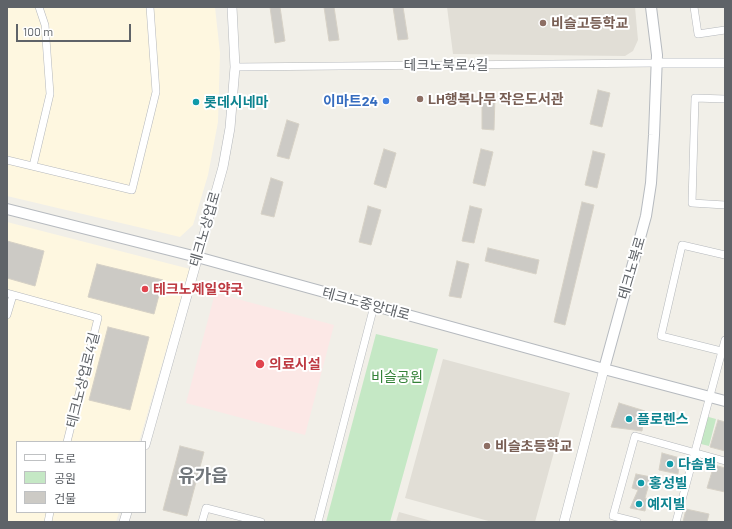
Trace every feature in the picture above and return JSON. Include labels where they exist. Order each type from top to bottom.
[{"type":"main road","name":"테크노북로","points":[[604,369],[646,216],[651,184],[657,55],[651,7]]},
{"type":"main road","name":"테크노중앙대로","points":[[7,209],[197,257],[725,401]]},
{"type":"street","points":[[32,166],[50,94],[45,25],[40,7]]},
{"type":"street","points":[[7,160],[132,190],[156,92],[150,7]]},
{"type":"street","name":"테크노상업로","points":[[146,441],[223,167],[230,128],[235,67],[232,7]]},
{"type":"street","points":[[694,7],[698,34],[725,30]]},
{"type":"street","points":[[657,64],[725,63]]},
{"type":"street","name":"테크노북로4길","points":[[235,67],[657,64]]},
{"type":"street","points":[[725,99],[695,98],[692,203],[725,204]]},
{"type":"street","points":[[724,351],[661,336],[682,245],[725,255]]},
{"type":"street","points":[[7,315],[10,294]]},
{"type":"street","name":"테크노상업로4길","points":[[10,294],[98,318],[67,441]]},
{"type":"street","points":[[318,522],[374,306]]},
{"type":"street","points":[[676,522],[724,351],[725,340]]},
{"type":"street","name":"테크노북로","points":[[564,522],[604,369]]},
{"type":"street","points":[[637,522],[613,516],[635,436],[725,461]]},
{"type":"street","points":[[202,522],[206,508],[261,522]]},
{"type":"shaded area","points":[[7,7],[215,7],[220,53],[218,122],[208,175],[193,225],[180,237],[7,196]]},
{"type":"shaded area","name":"비슬고등학교","points":[[447,7],[635,7],[638,40],[633,51],[625,56],[453,54]]},
{"type":"shaded area","points":[[7,222],[190,269],[139,441],[16,441],[16,513],[119,513],[116,522],[7,522]]},
{"type":"shaded area","name":"의료시설","points":[[215,293],[334,325],[305,435],[186,403]]},
{"type":"shaded area","name":"비슬초등학교","points":[[443,359],[570,393],[535,522],[492,522],[405,498]]},
{"type":"shaded area","points":[[399,512],[435,522],[396,522]]},
{"type":"green space","name":"비슬공원","points":[[376,334],[438,349],[390,522],[326,522]]},
{"type":"green space","points":[[705,416],[716,419],[709,446],[697,443]]},
{"type":"building","points":[[270,7],[280,7],[285,41],[275,43]]},
{"type":"building","points":[[324,7],[334,7],[339,40],[329,41]]},
{"type":"building","points":[[393,7],[403,7],[408,39],[398,40]]},
{"type":"building","points":[[598,90],[610,93],[602,127],[590,124]]},
{"type":"building","points":[[482,95],[495,96],[494,130],[482,129]]},
{"type":"building","points":[[287,120],[299,124],[289,159],[277,156]]},
{"type":"building","points":[[384,149],[396,153],[386,188],[374,184]]},
{"type":"building","points":[[481,149],[493,152],[485,186],[473,183]]},
{"type":"building","points":[[593,151],[605,154],[597,188],[585,185]]},
{"type":"building","points":[[271,178],[283,182],[274,217],[261,214]]},
{"type":"building","points":[[582,202],[594,205],[565,325],[554,322]]},
{"type":"building","points":[[368,206],[381,210],[371,245],[359,242]]},
{"type":"building","points":[[470,206],[482,209],[474,243],[462,241]]},
{"type":"building","points":[[7,241],[44,251],[35,286],[7,278]]},
{"type":"building","points":[[488,248],[539,260],[536,274],[485,261]]},
{"type":"building","points":[[457,261],[469,264],[461,298],[449,296]]},
{"type":"building","points":[[97,264],[163,280],[154,314],[88,297]]},
{"type":"building","points":[[108,327],[149,337],[130,410],[89,400]]},
{"type":"building","name":"플로렌스","points":[[619,403],[645,411],[642,431],[611,427]]},
{"type":"building","points":[[718,420],[725,422],[725,451],[710,447]]},
{"type":"building","points":[[180,446],[204,452],[187,516],[163,510]]},
{"type":"building","name":"다솜빌","points":[[662,453],[680,458],[678,474],[659,470]]},
{"type":"building","points":[[714,465],[725,468],[725,492],[707,488]]},
{"type":"building","points":[[636,474],[651,477],[645,498],[647,499],[645,511],[630,508],[638,490],[632,488]]},
{"type":"building","points":[[686,509],[709,514],[707,522],[683,522]]},
{"type":"place","name":"비슬고등학교","points":[[543,23]]},
{"type":"place","name":"LH행복나무 작은도서관","points":[[420,99]]},
{"type":"place","name":"이마트24","points":[[386,101]]},
{"type":"place","name":"롯데시네마","points":[[196,102]]},
{"type":"place","name":"테크노제일약국","points":[[145,289]]},
{"type":"place","name":"의료시설","points":[[260,364]]},
{"type":"place","name":"플로렌스","points":[[629,419]]},
{"type":"place","name":"비슬초등학교","points":[[487,446]]},
{"type":"place","name":"다솜빌","points":[[670,464]]},
{"type":"place","name":"홍성빌","points":[[641,483]]},
{"type":"place","name":"예지빌","points":[[639,504]]},
{"type":"district","name":"유가읍","points":[[203,476]]}]
